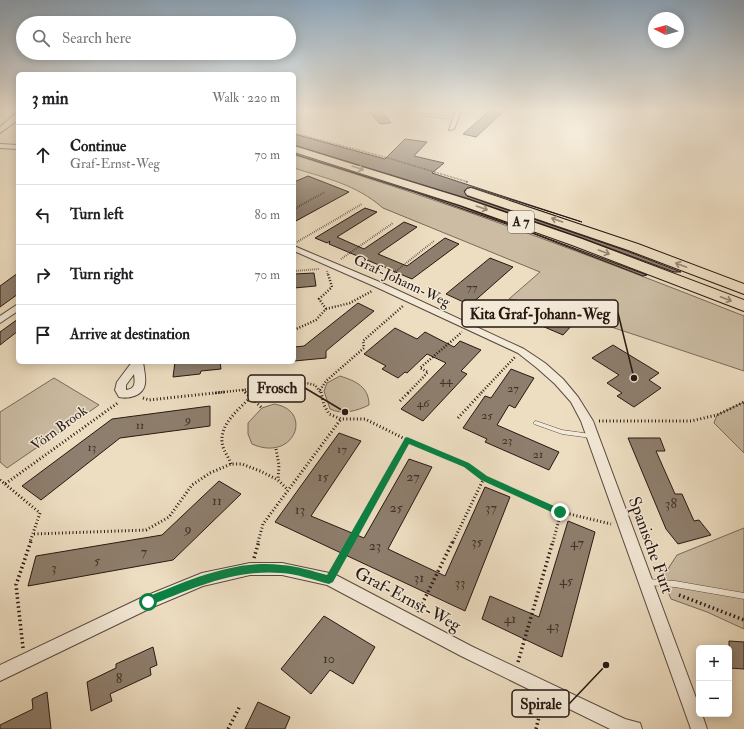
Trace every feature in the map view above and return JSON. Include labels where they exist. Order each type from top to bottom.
[{"type":"highway","name":"A 7","points":[[309,143],[392,166],[550,218],[744,289]]},
{"type":"highway","name":"A 7","points":[[296,150],[420,188],[536,227],[744,306]]},
{"type":"street","points":[[0,146],[16,147]]},
{"type":"street","name":"Graf-Johann-Weg","points":[[296,249],[329,267],[379,285],[521,351],[541,364],[558,380]]},
{"type":"street","points":[[0,320],[16,308]]},
{"type":"street","points":[[129,394],[123,394],[120,390],[121,385],[136,364]]},
{"type":"street","name":"Spanische Furt","points":[[558,380],[568,390],[587,421],[699,729]]},
{"type":"street","name":"Graf-Ernst-Weg","points":[[0,673],[155,599],[202,580],[250,569],[282,569],[329,579],[412,623],[514,674],[624,727],[634,729]]},
{"type":"lane","points":[[536,423],[562,432],[592,436]]},
{"type":"lane","points":[[646,582],[675,584],[744,596]]},
{"type":"path","points":[[296,208],[325,192]]},
{"type":"path","points":[[296,243],[362,204]]},
{"type":"path","points":[[296,271],[329,267],[393,223]]},
{"type":"path","points":[[296,329],[316,320],[326,309],[342,307],[359,301],[434,241]]},
{"type":"path","points":[[326,309],[319,299],[332,287],[329,267]]},
{"type":"path","points":[[320,390],[326,381],[364,348],[364,341],[403,306],[409,309]]},
{"type":"path","points":[[400,401],[428,372],[420,368],[467,327]]},
{"type":"path","points":[[458,418],[521,351]]},
{"type":"path","points":[[129,394],[149,400],[306,383],[315,384],[320,390],[324,405],[329,414],[341,419],[365,419],[407,440],[466,465],[484,478],[560,512],[626,527]]},
{"type":"path","points":[[243,390],[262,408]]},
{"type":"path","name":"Vörn Brook","points":[[5,484],[129,394]]},
{"type":"path","points":[[231,464],[222,447],[222,434],[230,418],[251,397]]},
{"type":"path","points":[[587,421],[692,421],[717,415],[744,402]]},
{"type":"path","points":[[250,569],[263,524],[341,419]]},
{"type":"path","points":[[329,579],[407,440]]},
{"type":"path","points":[[276,449],[279,465],[278,480]]},
{"type":"path","points":[[34,534],[146,530],[169,517],[192,485],[210,473],[231,464],[242,464],[278,480],[288,490]]},
{"type":"path","points":[[412,623],[484,478]]},
{"type":"path","points":[[0,480],[40,513],[16,585],[25,662]]},
{"type":"path","points":[[514,674],[560,512]]},
{"type":"path","points":[[673,592],[744,620]]},
{"type":"path","points":[[536,729],[546,689]]},
{"type":"path","points":[[228,729],[240,706]]},
{"type":"shaded area","points":[[296,156],[408,191],[520,231],[632,272],[744,316],[744,371],[548,306],[509,299],[540,272],[383,208],[362,193],[330,179],[296,169]]},
{"type":"shaded area","points":[[340,376],[351,380],[364,389],[367,394],[369,405],[350,412],[339,412],[330,409],[324,391],[327,383]]},
{"type":"shaded area","points":[[54,378],[99,405],[7,468],[0,462],[0,412]]},
{"type":"shaded area","points":[[744,402],[744,453],[714,423],[717,415]]},
{"type":"shaded area","points":[[274,404],[286,408],[293,415],[296,424],[294,433],[288,441],[279,447],[267,448],[252,444],[248,434],[248,423],[262,408]]},
{"type":"shaded area","points":[[744,528],[744,629],[707,612],[671,599],[662,578],[677,555]]},
{"type":"building","points":[[296,143],[327,143],[385,159],[401,143],[426,143],[414,156],[444,163],[432,173],[582,222],[471,187],[464,191],[467,196],[627,251],[681,272],[674,272],[469,199],[296,146]]},
{"type":"building","points":[[296,155],[460,206],[647,275],[643,276],[529,232],[414,192]]},
{"type":"building","points":[[308,176],[349,192],[296,221],[296,181]]},
{"type":"building","points":[[365,208],[377,212],[337,237],[364,249],[404,222],[417,227],[378,254],[407,266],[445,238],[459,244],[412,279],[329,244],[330,241],[327,243],[315,238]]},
{"type":"building","points":[[490,258],[513,267],[470,305],[446,294]]},
{"type":"building","points":[[314,273],[316,286],[296,288],[296,274]]},
{"type":"building","points":[[16,274],[16,295],[0,307],[0,286]]},
{"type":"building","points":[[358,303],[374,311],[326,351],[326,358],[296,361],[296,347],[304,346]]},
{"type":"building","points":[[554,314],[574,323],[563,335],[542,326]]},
{"type":"building","points":[[16,320],[16,333],[0,345],[0,332]]},
{"type":"building","points":[[395,328],[417,339],[425,332],[454,347],[460,341],[481,350],[461,371],[467,374],[423,421],[401,409],[446,363],[427,354],[407,373],[405,372],[398,378],[382,369],[386,366],[364,354]]},
{"type":"building","points":[[613,345],[659,373],[649,380],[661,388],[634,407],[617,396],[622,393],[607,383],[619,375],[592,358]]},
{"type":"building","points":[[175,364],[220,364],[221,369],[201,371],[200,374],[173,377]]},
{"type":"building","points":[[511,369],[534,378],[515,408],[509,405],[497,425],[559,452],[549,470],[485,442],[487,439],[463,428],[485,396],[491,398]]},
{"type":"building","points":[[210,406],[210,426],[120,438],[41,500],[22,486],[112,419]]},
{"type":"building","points":[[339,433],[361,441],[311,516],[364,538],[409,459],[432,467],[388,549],[445,576],[485,487],[510,497],[465,611],[275,522]]},
{"type":"building","points":[[628,438],[660,438],[665,451],[656,451],[675,494],[682,494],[694,521],[699,520],[711,535],[678,544],[666,529]]},
{"type":"building","points":[[219,481],[241,494],[173,560],[28,586],[36,556],[162,535]]},
{"type":"building","points":[[568,521],[595,532],[562,657],[482,619],[490,596],[539,617]]},
{"type":"building","points":[[324,616],[375,647],[353,684],[330,670],[311,694],[281,669]]},
{"type":"building","points":[[729,641],[744,642],[744,669],[732,668],[732,645],[729,645]]},
{"type":"building","points":[[153,647],[157,665],[150,668],[151,675],[110,694],[112,701],[91,711],[87,682],[116,668],[116,664]]},
{"type":"building","points":[[47,692],[51,729],[0,729],[0,725],[33,709],[32,699]]},
{"type":"building","points":[[258,702],[290,717],[285,729],[245,729]]},
{"type":"place","name":"Kita Graf-Johann-Weg","points":[[634,378]]},
{"type":"place","name":"Frosch","points":[[345,412]]},
{"type":"place","name":"Spirale","points":[[606,665]]},
{"type":"route","points":[[148,602],[202,580],[250,569],[282,569],[329,579],[407,440],[466,465],[484,478],[560,512]]}]
